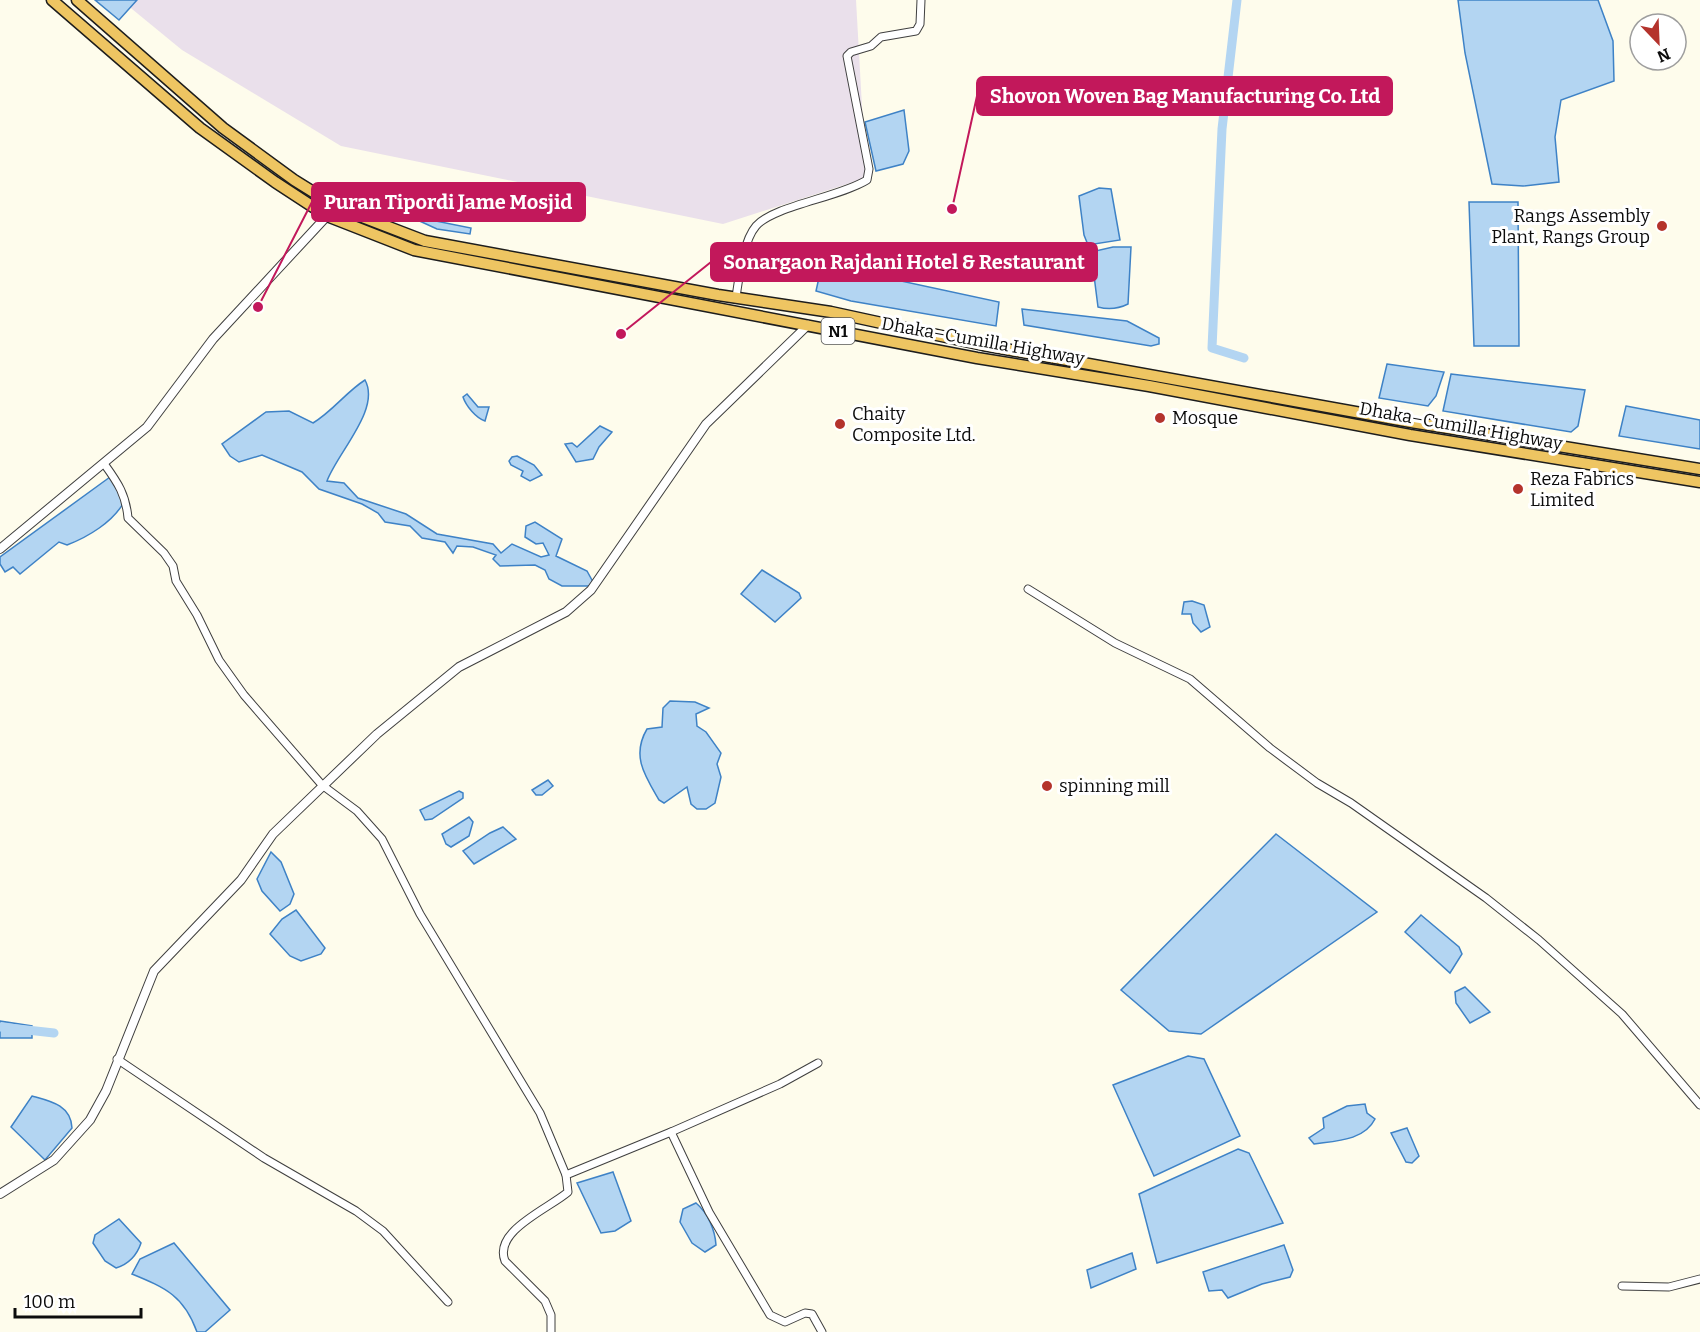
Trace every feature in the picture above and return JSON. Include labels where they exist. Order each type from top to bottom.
[{"type":"highway","name":"Dhaka–Cumilla Highway","points":[[52,0],[200,128],[275,182],[331,218],[414,250],[1410,435],[1700,482]]},
{"type":"highway","name":"Dhaka–Cumilla Highway","points":[[77,0],[223,128],[294,180],[339,208],[425,241],[831,312],[983,345],[1411,422],[1700,469]]},
{"type":"highway","points":[[331,218],[339,208]]},
{"type":"street","points":[[736,297],[741,265],[754,228],[764,217],[836,195],[867,180],[869,169],[847,56],[851,52],[871,46],[881,37],[916,31],[920,24],[921,0]]},
{"type":"street","points":[[0,549],[105,465],[147,428],[213,339],[331,218]]},
{"type":"street","points":[[0,1194],[54,1160],[70,1145],[90,1120],[101,1100],[154,971],[241,880],[273,834],[377,734],[459,667],[566,612],[591,591],[706,424],[808,325]]},
{"type":"street","points":[[105,465],[121,487],[127,501],[128,518],[164,552],[172,566],[176,581],[225,669],[244,695],[322,785],[357,811],[382,840],[420,914],[540,1113],[566,1175],[568,1192],[514,1228],[503,1244],[505,1261],[545,1301],[551,1315],[551,1332]]},
{"type":"street","points":[[1028,589],[1115,643],[1190,679],[1289,762],[1486,898],[1539,940],[1622,1014],[1700,1105]]},
{"type":"street","points":[[117,1059],[264,1158],[357,1211],[383,1231],[448,1302]]},
{"type":"street","points":[[566,1175],[780,1084],[818,1063]]},
{"type":"street","points":[[671,1132],[709,1212],[770,1316],[785,1322],[805,1313],[812,1314],[822,1332]]},
{"type":"street","points":[[1622,1287],[1669,1287],[1700,1279]]},
{"type":"shaded area","points":[[121,0],[856,0],[866,178],[723,224],[341,146],[182,50]]},
{"type":"water","points":[[95,0],[137,0],[119,20]]},
{"type":"water","points":[[1458,0],[1598,0],[1613,41],[1614,81],[1561,100],[1555,137],[1559,182],[1523,186],[1492,184],[1465,53]]},
{"type":"water","points":[[904,110],[909,151],[903,164],[876,171],[865,122]]},
{"type":"water","points":[[1099,188],[1111,189],[1120,240],[1088,245],[1084,235],[1079,196]]},
{"type":"water","points":[[1469,202],[1518,202],[1519,346],[1474,346]]},
{"type":"water","points":[[415,212],[421,218],[471,228],[470,234],[437,229],[413,218]]},
{"type":"water","points":[[1113,247],[1131,247],[1128,304],[1121,307],[1102,308],[1098,307],[1091,252]]},
{"type":"water","points":[[822,264],[999,302],[996,326],[851,301],[816,291]]},
{"type":"water","points":[[1022,309],[1127,321],[1159,338],[1159,344],[1151,346],[1024,325]]},
{"type":"water","points":[[1387,364],[1444,372],[1436,396],[1428,406],[1379,398]]},
{"type":"water","points":[[1451,374],[1585,390],[1578,426],[1571,432],[1443,411]]},
{"type":"water","points":[[365,380],[368,391],[363,417],[327,481],[344,483],[358,498],[406,514],[437,534],[493,544],[501,553],[512,544],[541,557],[549,555],[543,543],[536,544],[525,537],[526,526],[535,522],[562,539],[556,556],[587,571],[593,582],[591,586],[562,586],[549,579],[545,570],[535,565],[500,566],[493,559],[496,555],[473,547],[457,546],[453,553],[445,542],[422,538],[410,526],[385,522],[378,513],[362,504],[319,489],[302,472],[262,455],[239,462],[230,456],[222,444],[266,412],[289,411],[313,423]]},
{"type":"water","points":[[467,394],[478,407],[489,407],[485,421],[466,404],[463,397]]},
{"type":"water","points":[[1626,406],[1700,420],[1700,449],[1619,436]]},
{"type":"water","points":[[600,426],[612,432],[599,447],[593,459],[576,462],[565,444],[572,443],[577,447]]},
{"type":"water","points":[[517,456],[534,465],[542,475],[530,481],[521,476],[523,471],[511,465],[509,461],[512,457]]},
{"type":"water","points":[[110,477],[124,502],[107,522],[83,538],[67,545],[59,542],[20,574],[13,567],[5,572],[0,564],[0,557]]},
{"type":"water","points":[[762,570],[799,593],[801,598],[775,622],[741,594]]},
{"type":"water","points":[[1192,601],[1204,605],[1210,627],[1201,632],[1193,623],[1191,614],[1182,614],[1184,602]]},
{"type":"water","points":[[670,701],[695,702],[709,708],[696,714],[697,726],[706,732],[721,753],[717,764],[721,777],[715,803],[706,809],[697,809],[691,804],[687,787],[664,803],[659,800],[642,766],[640,748],[642,739],[647,729],[662,727],[663,708]]},
{"type":"water","points":[[548,780],[553,786],[542,795],[536,795],[532,790]]},
{"type":"water","points":[[459,791],[463,793],[463,798],[432,819],[425,820],[420,810]]},
{"type":"water","points":[[469,817],[473,822],[469,836],[451,847],[446,844],[442,834]]},
{"type":"water","points":[[503,827],[516,839],[474,864],[463,851]]},
{"type":"water","points":[[1276,834],[1377,912],[1201,1034],[1169,1031],[1121,990]]},
{"type":"water","points":[[271,852],[281,862],[294,894],[290,904],[280,911],[262,891],[257,879]]},
{"type":"water","points":[[296,910],[325,948],[321,954],[301,961],[290,956],[270,934],[282,919]]},
{"type":"water","points":[[1421,915],[1459,947],[1462,954],[1450,973],[1405,932]]},
{"type":"water","points":[[1465,987],[1490,1012],[1470,1023],[1456,1003],[1455,992]]},
{"type":"water","points":[[0,1021],[32,1026],[32,1038],[0,1038]]},
{"type":"water","points":[[1188,1056],[1204,1059],[1240,1136],[1154,1176],[1113,1085]]},
{"type":"water","points":[[32,1096],[58,1105],[64,1109],[71,1120],[72,1128],[45,1160],[11,1127]]},
{"type":"water","points":[[1365,1104],[1367,1113],[1375,1119],[1364,1132],[1340,1141],[1314,1144],[1309,1138],[1324,1128],[1323,1118],[1347,1106]]},
{"type":"water","points":[[1407,1128],[1419,1156],[1412,1163],[1406,1162],[1391,1133]]},
{"type":"water","points":[[1238,1149],[1249,1153],[1283,1223],[1157,1263],[1139,1194]]},
{"type":"water","points":[[613,1172],[631,1221],[615,1231],[601,1233],[577,1183]]},
{"type":"water","points":[[696,1203],[707,1217],[715,1239],[716,1245],[705,1252],[692,1243],[680,1222],[683,1209]]},
{"type":"water","points":[[119,1219],[141,1243],[132,1258],[116,1268],[105,1261],[93,1243],[95,1235]]},
{"type":"water","points":[[174,1243],[230,1310],[205,1332],[197,1332],[186,1310],[172,1295],[155,1284],[132,1274],[140,1259]]},
{"type":"water","points":[[1284,1245],[1293,1270],[1290,1277],[1262,1284],[1228,1298],[1222,1290],[1209,1291],[1203,1272]]},
{"type":"water","points":[[1132,1253],[1136,1269],[1091,1288],[1087,1270]]},
{"type":"waterway","points":[[1237,0],[1222,129],[1212,348],[1244,358]]},
{"type":"waterway","points":[[0,1027],[54,1033]]},
{"type":"place","name":"Shovon Woven Bag Manufacturing Co. Ltd","points":[[952,209]]},
{"type":"place","name":"Rangs Assembly Plant, Rangs Group","points":[[1662,226]]},
{"type":"place","name":"Puran Tipordi Jame Mosjid","points":[[258,307]]},
{"type":"place","name":"Sonargaon Rajdani Hotel & Restaurant","points":[[621,334]]},
{"type":"place","name":"Mosque","points":[[1160,418]]},
{"type":"place","name":"Chaity Composite Ltd.","points":[[840,424]]},
{"type":"place","name":"Reza Fabrics Limited","points":[[1518,489]]},
{"type":"place","name":"spinning mill","points":[[1047,786]]}]
